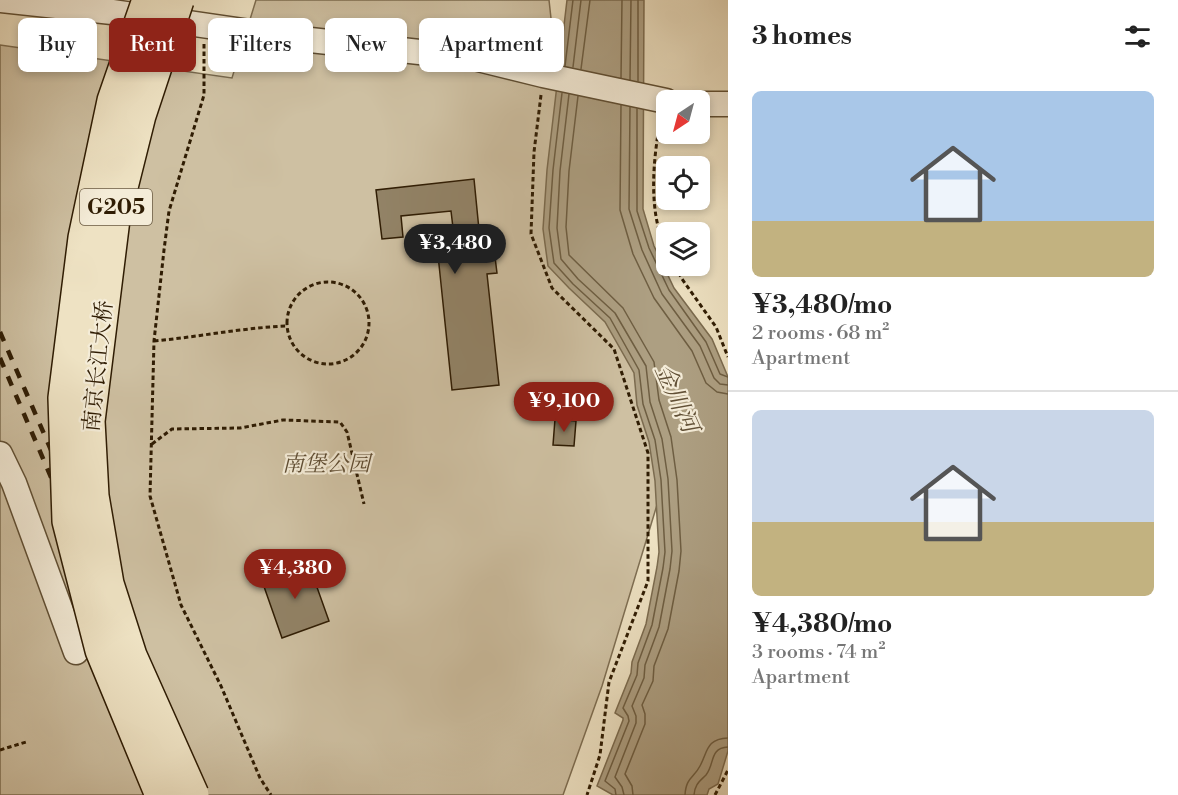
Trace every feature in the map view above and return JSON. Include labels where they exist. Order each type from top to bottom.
[{"type":"highway","name":"南京长江大桥","points":[[149,0],[114,101],[97,181],[85,238],[65,398],[69,521],[102,650],[162,795]]},
{"type":"highway","name":"南京长江大桥","points":[[177,0],[139,115],[113,219],[88,421],[92,496],[107,584],[129,656],[192,795]]},
{"type":"street","points":[[0,0],[114,6],[292,38],[474,58],[656,106]]},
{"type":"street","points":[[710,104],[728,104]]},
{"type":"street","points":[[0,454],[14,483],[76,652]]},
{"type":"path","points":[[204,39],[204,95],[169,211],[154,341],[150,496],[181,605],[221,687],[260,778],[271,795]]},
{"type":"path","points":[[543,75],[534,152],[531,234],[552,288],[614,349],[648,453],[648,581],[609,682],[600,755],[587,795]]},
{"type":"path","points":[[656,142],[654,191],[657,222]]},
{"type":"path","points":[[680,276],[716,327],[728,357]]},
{"type":"path","points":[[329,281],[343,284],[355,291],[364,302],[369,315],[369,328],[358,352],[347,360],[334,364],[320,364],[308,359],[297,350],[286,326],[293,299],[303,289],[315,283],[329,281]]},
{"type":"path","points":[[154,341],[202,337],[245,328],[286,326]]},
{"type":"path","points":[[151,445],[172,429],[240,428],[283,420],[340,422],[347,432],[364,504]]},
{"type":"path","points":[[0,750],[26,742]]},
{"type":"path","points":[[715,795],[728,770]]},
{"type":"green space","name":"南堡公园","points":[[256,0],[549,0],[551,18],[419,18],[419,72],[557,72],[564,138],[670,462],[602,686],[563,795],[0,795],[0,45],[18,48],[18,72],[97,72],[97,59],[109,61],[109,72],[190,72],[232,78],[234,72],[313,72],[313,18],[250,18]]},
{"type":"water","name":"金川河","points":[[567,0],[644,0],[643,209],[656,250],[656,276],[668,276],[674,288],[712,339],[728,377],[728,751],[718,784],[709,789],[707,795],[613,795],[597,786],[623,720],[615,713],[631,673],[632,662],[646,624],[659,552],[655,481],[649,442],[637,405],[634,373],[605,322],[548,266],[543,229],[547,170],[559,72],[564,72],[564,26]]},
{"type":"building","points":[[474,179],[481,250],[494,249],[497,273],[487,274],[499,385],[452,390],[438,255],[456,253],[451,211],[401,216],[403,237],[382,239],[376,190]]},
{"type":"building","points":[[555,419],[576,421],[574,446],[553,445]]},
{"type":"building","points":[[308,562],[329,621],[282,638],[261,578]]},
{"type":"railway","points":[[0,332],[200,795]]},
{"type":"railway","points":[[0,358],[187,795]]}]
